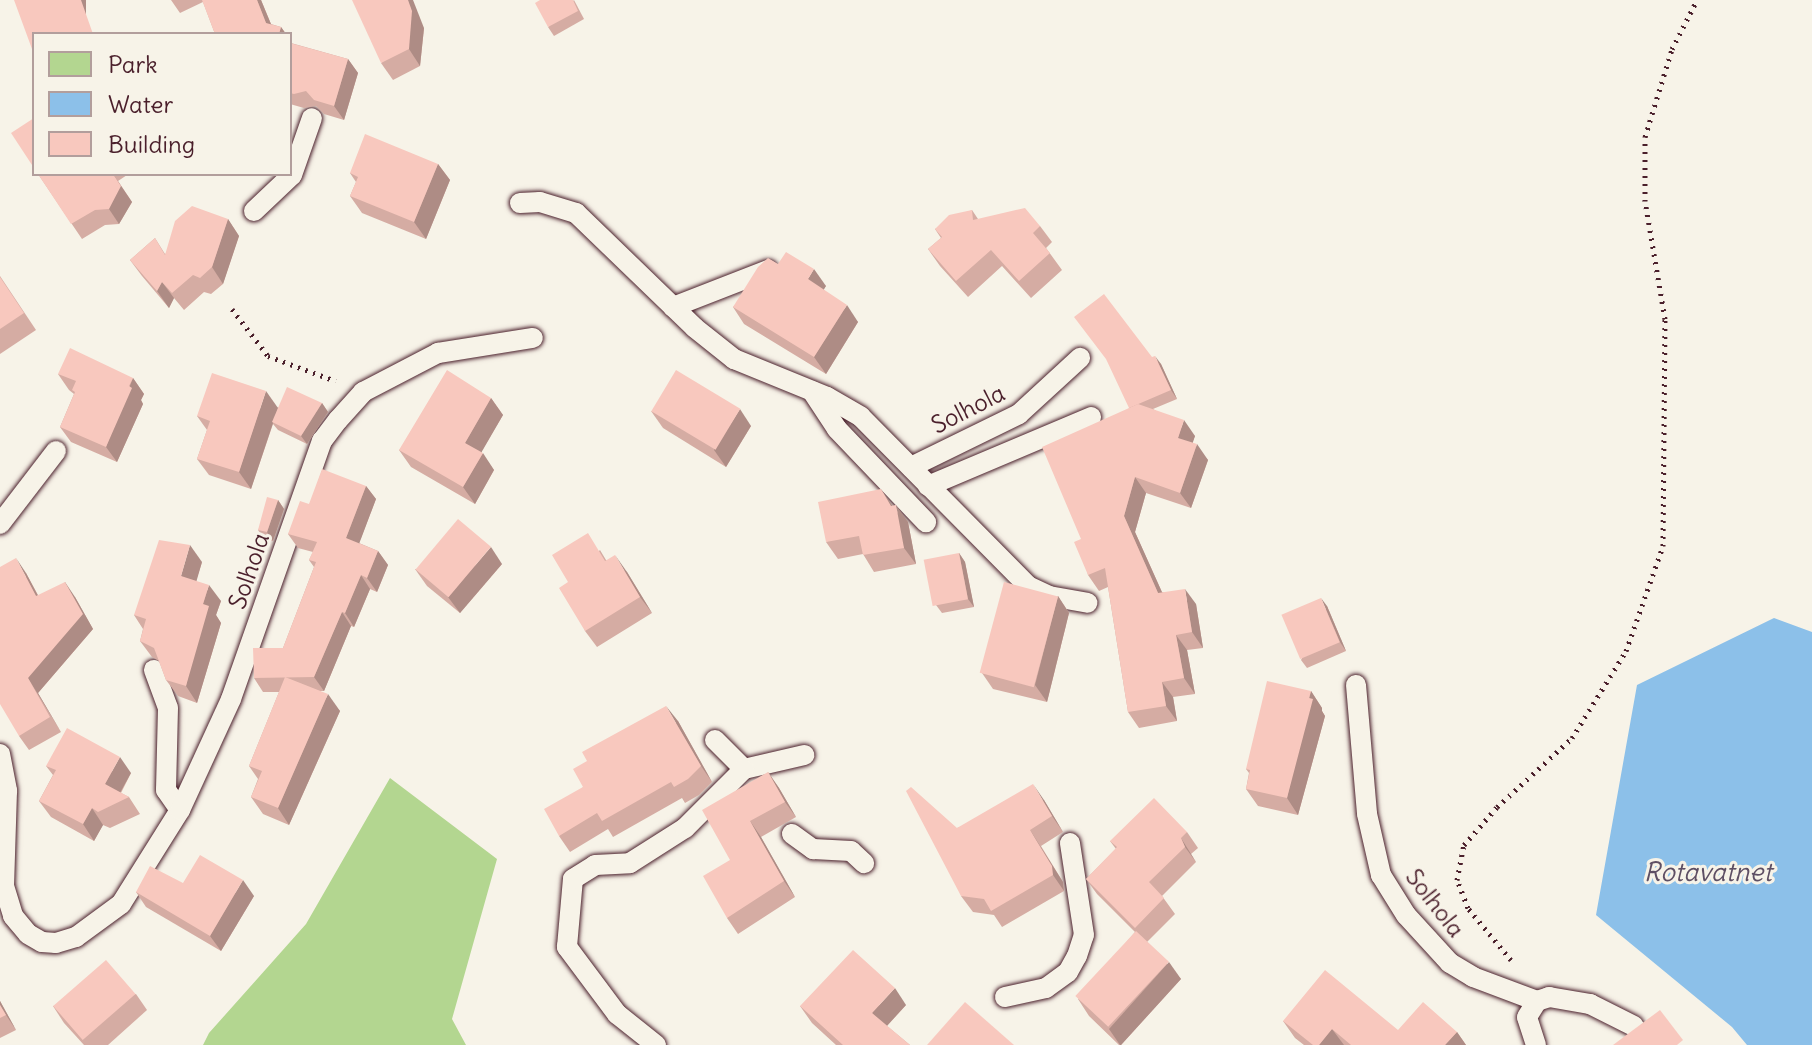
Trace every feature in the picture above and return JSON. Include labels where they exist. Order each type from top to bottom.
[{"type":"lane","points":[[292,175],[312,118]]},
{"type":"lane","points":[[254,211],[291,176]]},
{"type":"lane","points":[[520,203],[540,202],[576,213],[673,307],[734,359],[812,391],[861,417],[1028,586],[1049,596],[1087,603]]},
{"type":"lane","points":[[673,307],[768,270]]},
{"type":"lane","name":"Solhola","points":[[0,754],[7,791],[3,817],[4,886],[13,916],[28,934],[42,942],[56,943],[76,937],[121,904],[180,810],[231,699],[322,441],[363,392],[438,353],[533,338]]},
{"type":"lane","name":"Solhola","points":[[911,467],[1019,414],[1080,358]]},
{"type":"lane","points":[[812,391],[837,429],[926,522]]},
{"type":"lane","points":[[928,486],[1091,417]]},
{"type":"lane","points":[[0,524],[56,451]]},
{"type":"lane","points":[[154,670],[168,708],[166,790],[180,810]]},
{"type":"lane","name":"Solhola","points":[[1356,685],[1367,814],[1381,875],[1406,915],[1450,963],[1473,977],[1537,1001],[1549,997],[1576,1001],[1634,1026]]},
{"type":"lane","points":[[715,740],[744,769]]},
{"type":"lane","points":[[656,1045],[617,1014],[567,947],[573,879],[595,865],[630,863],[685,828],[744,769],[804,755]]},
{"type":"lane","points":[[792,834],[813,849],[851,851],[864,863]]},
{"type":"lane","points":[[1005,997],[1046,988],[1068,972],[1077,956],[1084,935],[1070,843]]},
{"type":"lane","points":[[1536,1045],[1527,1017],[1537,1001]]},
{"type":"path","points":[[1537,1001],[1525,976],[1468,908],[1457,880],[1464,845],[1497,807],[1572,738],[1626,651],[1663,546],[1665,319],[1645,201],[1645,137],[1672,49],[1697,0]]},
{"type":"path","points":[[232,309],[268,356],[363,392]]},
{"type":"green space","points":[[390,778],[497,859],[452,1019],[466,1045],[203,1045],[209,1033],[306,924]]},
{"type":"water","name":"Rotavatnet","points":[[1774,618],[1812,632],[1812,1045],[1747,1045],[1732,1027],[1596,915],[1637,685]]},
{"type":"building","points":[[14,0],[81,0],[92,32],[32,32],[32,49]]},
{"type":"building","points":[[202,0],[257,0],[266,23],[281,27],[280,32],[214,32]]},
{"type":"building","points":[[352,0],[408,0],[412,11],[409,49],[381,63]]},
{"type":"building","points":[[540,0],[573,0],[578,11],[548,27],[535,3]]},
{"type":"building","points":[[292,44],[348,59],[334,106],[314,100],[306,91],[294,94]]},
{"type":"building","points":[[32,119],[32,165],[11,133]]},
{"type":"building","points":[[365,134],[438,164],[414,222],[350,196],[358,177],[350,173]]},
{"type":"building","points":[[39,176],[114,176],[121,186],[109,209],[95,210],[71,224]]},
{"type":"building","points":[[192,206],[228,219],[212,267],[200,278],[193,275],[172,293],[162,282],[157,291],[130,260],[155,238],[165,255],[175,221]]},
{"type":"building","points":[[1025,208],[1040,226],[1033,233],[1050,253],[1019,281],[991,250],[956,281],[928,249],[942,237],[935,229],[949,215],[972,210],[973,220]]},
{"type":"building","points":[[786,252],[814,269],[808,279],[847,305],[814,357],[733,307],[758,267],[768,258],[778,264]]},
{"type":"building","points":[[0,277],[24,313],[0,329]]},
{"type":"building","points":[[1104,294],[1152,357],[1155,356],[1171,390],[1129,408],[1106,359],[1074,317]]},
{"type":"building","points":[[70,348],[133,378],[129,386],[132,388],[106,447],[60,427],[75,392],[72,390],[76,381],[58,374]]},
{"type":"building","points":[[447,370],[491,398],[465,443],[483,453],[463,487],[399,450]]},
{"type":"building","points":[[676,370],[740,409],[716,450],[651,411]]},
{"type":"building","points":[[212,373],[266,391],[239,472],[197,459],[210,421],[197,416]]},
{"type":"building","points":[[287,387],[322,403],[301,436],[272,422]]},
{"type":"building","points":[[1138,404],[1184,420],[1178,438],[1197,444],[1180,493],[1135,477],[1124,516],[1158,593],[1185,589],[1192,632],[1176,635],[1184,678],[1162,682],[1166,706],[1128,712],[1105,568],[1088,575],[1074,542],[1081,539],[1042,447]]},
{"type":"building","points":[[322,469],[366,486],[346,538],[378,551],[367,578],[361,575],[345,613],[342,612],[314,677],[254,678],[253,648],[283,648],[316,562],[309,560],[317,542],[288,534],[300,501],[309,504]]},
{"type":"building","points":[[881,489],[891,506],[896,505],[904,548],[863,555],[859,536],[826,542],[818,502]]},
{"type":"building","points":[[267,497],[278,500],[267,532],[258,530]]},
{"type":"building","points":[[458,519],[491,547],[449,597],[416,570]]},
{"type":"building","points":[[588,533],[605,561],[615,555],[640,597],[585,631],[559,588],[568,582],[552,555]]},
{"type":"building","points":[[159,540],[190,545],[181,576],[209,585],[203,604],[209,606],[186,686],[166,680],[154,648],[140,641],[146,619],[134,615]]},
{"type":"building","points":[[959,553],[968,599],[933,606],[924,560]]},
{"type":"building","points":[[16,558],[36,596],[65,582],[83,614],[28,678],[50,717],[19,736],[0,704],[0,567]]},
{"type":"building","points":[[1004,582],[1058,596],[1034,687],[980,673]]},
{"type":"building","points":[[1321,598],[1340,642],[1300,659],[1281,615]]},
{"type":"building","points":[[285,677],[328,694],[278,808],[251,797],[262,771],[249,766]]},
{"type":"building","points":[[1267,681],[1311,691],[1309,698],[1313,699],[1287,798],[1246,789],[1250,770],[1246,769]]},
{"type":"building","points":[[666,706],[701,766],[674,787],[671,782],[602,821],[597,813],[559,836],[544,809],[583,787],[573,769],[587,761],[582,752]]},
{"type":"building","points":[[67,728],[120,757],[105,784],[129,797],[98,812],[92,808],[83,824],[39,801],[56,770],[46,766]]},
{"type":"building","points":[[768,772],[785,802],[750,821],[784,881],[727,918],[703,876],[730,860],[702,810]]},
{"type":"building","points":[[1033,784],[1052,816],[1030,830],[1052,866],[1053,875],[991,911],[984,899],[961,896],[906,791],[911,787],[957,828]]},
{"type":"building","points":[[1154,798],[1187,832],[1181,838],[1185,847],[1149,882],[1164,898],[1135,928],[1086,879],[1117,847],[1110,841]]},
{"type":"building","points":[[200,855],[243,880],[210,936],[136,892],[150,866],[183,883]]},
{"type":"building","points":[[1136,931],[1169,962],[1108,1027],[1075,996]]},
{"type":"building","points":[[853,950],[895,988],[872,1013],[910,1045],[843,1045],[800,1006]]},
{"type":"building","points":[[106,960],[136,994],[83,1040],[53,1006]]},
{"type":"building","points":[[1325,970],[1398,1030],[1423,1002],[1457,1032],[1445,1045],[1351,1045],[1332,1029],[1319,1045],[1313,1045],[1283,1021]]},
{"type":"building","points":[[965,1002],[1014,1045],[927,1045]]},
{"type":"building","points":[[1660,1010],[1683,1040],[1677,1045],[1613,1045]]}]
